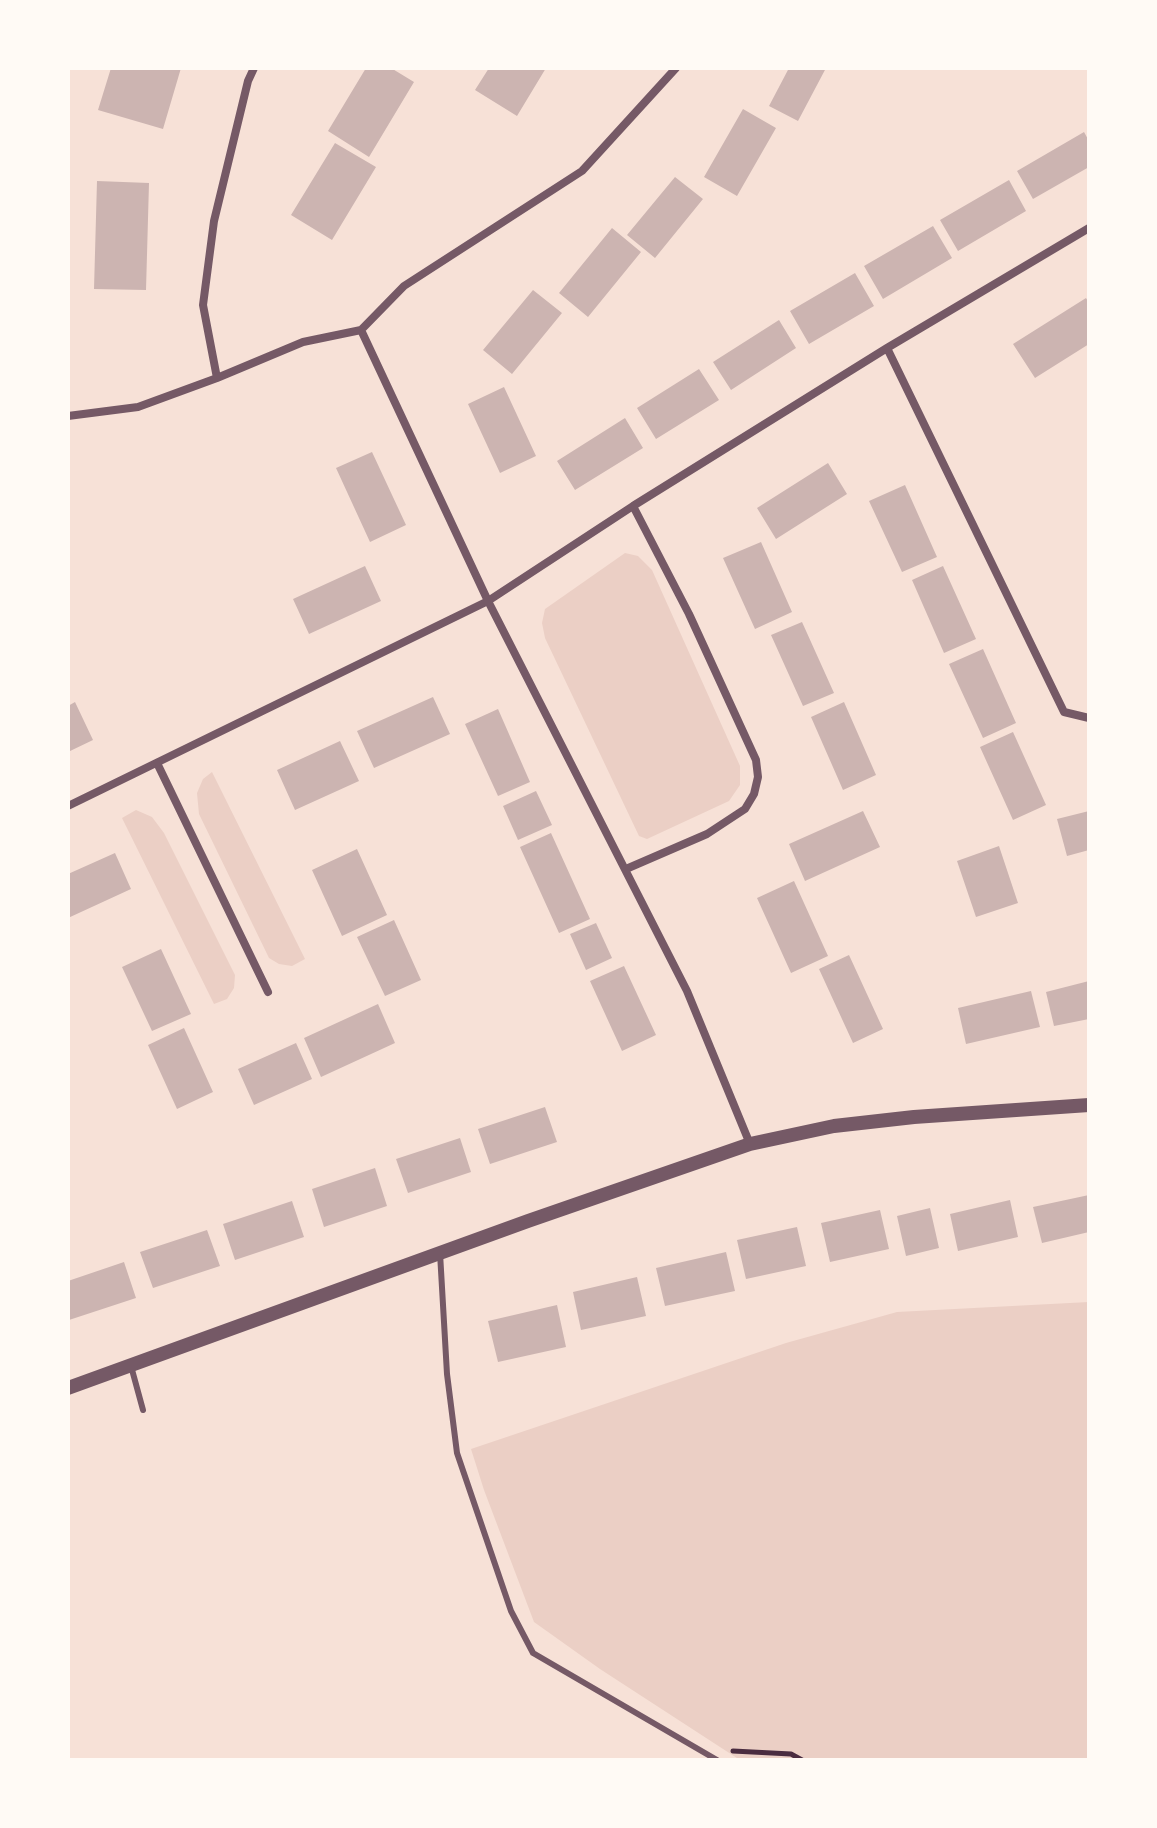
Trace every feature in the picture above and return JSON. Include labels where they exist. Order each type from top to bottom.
[{"type":"street","points":[[217,378],[203,305],[214,221],[248,81],[254,68]]},
{"type":"street","points":[[70,416],[138,407],[303,342],[361,330],[404,286],[582,171],[676,68]]},
{"type":"street","points":[[68,806],[488,601],[633,506],[887,348],[1089,228]]},
{"type":"street","points":[[361,330],[488,601],[687,991],[750,1144]]},
{"type":"street","points":[[887,348],[1064,712],[1089,718]]},
{"type":"street","points":[[626,869],[707,834],[745,809],[754,794],[758,777],[756,760],[689,614],[633,506]]},
{"type":"street","points":[[157,763],[268,992]]},
{"type":"street","points":[[68,1388],[750,1144],[834,1126],[914,1117],[1089,1105]]},
{"type":"lane","points":[[440,1253],[447,1374],[457,1453],[511,1611],[533,1653],[717,1760]]},
{"type":"lane","points":[[131,1366],[143,1410]]},
{"type":"path","points":[[698,1749],[791,1754],[802,1760]]},
{"type":"shaded area","points":[[625,553],[638,556],[652,570],[740,766],[740,785],[729,801],[647,839],[639,836],[545,638],[542,623],[545,609]]},
{"type":"shaded area","points":[[212,772],[305,959],[292,966],[269,958],[199,814],[197,793],[203,779]]},
{"type":"shaded area","points":[[136,810],[152,817],[164,833],[235,975],[234,988],[227,999],[214,1004],[122,818]]},
{"type":"shaded area","points":[[1089,1302],[1089,1760],[740,1760],[534,1622],[471,1449],[786,1343],[897,1312]]},
{"type":"building","points":[[111,68],[181,68],[163,129],[98,110]]},
{"type":"building","points":[[366,68],[391,68],[414,82],[369,157],[328,131]]},
{"type":"building","points":[[489,68],[546,68],[517,116],[475,90]]},
{"type":"building","points":[[789,68],[826,68],[798,121],[769,106]]},
{"type":"building","points":[[743,109],[776,128],[737,196],[704,177]]},
{"type":"building","points":[[1084,132],[1089,141],[1089,167],[1033,199],[1017,171]]},
{"type":"building","points":[[335,143],[376,167],[332,240],[291,215]]},
{"type":"building","points":[[675,177],[703,199],[655,258],[627,235]]},
{"type":"building","points":[[1009,180],[1026,211],[958,251],[940,220]]},
{"type":"building","points":[[97,181],[149,183],[146,290],[94,289]]},
{"type":"building","points":[[933,226],[952,258],[883,299],[864,266]]},
{"type":"building","points":[[612,228],[641,252],[588,317],[559,293]]},
{"type":"building","points":[[855,273],[874,306],[809,344],[790,311]]},
{"type":"building","points":[[533,290],[562,313],[512,374],[483,350]]},
{"type":"building","points":[[1086,298],[1089,303],[1089,344],[1035,378],[1013,344]]},
{"type":"building","points":[[779,320],[796,348],[731,390],[713,362]]},
{"type":"building","points":[[699,369],[719,400],[656,439],[637,408]]},
{"type":"building","points":[[504,387],[536,456],[500,473],[468,404]]},
{"type":"building","points":[[625,418],[643,448],[575,490],[557,461]]},
{"type":"building","points":[[372,452],[406,525],[370,542],[336,468]]},
{"type":"building","points":[[828,463],[847,494],[776,539],[757,508]]},
{"type":"building","points":[[905,485],[937,557],[902,572],[869,501]]},
{"type":"building","points":[[761,542],[792,612],[755,629],[723,558]]},
{"type":"building","points":[[365,566],[381,601],[309,634],[293,599]]},
{"type":"building","points":[[943,566],[976,639],[944,653],[912,580]]},
{"type":"building","points":[[802,622],[834,693],[803,706],[771,635]]},
{"type":"building","points":[[983,649],[1016,723],[983,738],[949,664]]},
{"type":"building","points":[[433,697],[450,734],[374,768],[357,731]]},
{"type":"building","points":[[75,702],[93,740],[68,752],[68,706]]},
{"type":"building","points":[[844,702],[876,775],[843,790],[811,717]]},
{"type":"building","points":[[498,709],[530,782],[498,796],[465,724]]},
{"type":"building","points":[[1013,732],[1046,805],[1013,820],[980,747]]},
{"type":"building","points":[[340,741],[359,781],[295,810],[277,770]]},
{"type":"building","points":[[536,791],[552,825],[518,840],[503,806]]},
{"type":"building","points":[[863,811],[880,847],[805,881],[789,844]]},
{"type":"building","points":[[1089,811],[1089,850],[1067,856],[1057,819]]},
{"type":"building","points":[[551,833],[590,919],[559,933],[520,847]]},
{"type":"building","points":[[999,846],[1018,903],[976,917],[957,861]]},
{"type":"building","points":[[357,849],[387,915],[342,936],[312,870]]},
{"type":"building","points":[[115,853],[131,889],[68,918],[68,874]]},
{"type":"building","points":[[794,881],[828,956],[791,973],[757,898]]},
{"type":"building","points":[[394,920],[421,980],[385,996],[357,937]]},
{"type":"building","points":[[596,923],[612,958],[586,970],[570,934]]},
{"type":"building","points":[[161,949],[191,1014],[152,1031],[122,967]]},
{"type":"building","points":[[849,955],[883,1029],[853,1043],[819,969]]},
{"type":"building","points":[[624,966],[656,1035],[622,1051],[590,981]]},
{"type":"building","points":[[1089,981],[1089,1019],[1054,1026],[1046,992]]},
{"type":"building","points":[[1031,991],[1040,1027],[966,1044],[958,1008]]},
{"type":"building","points":[[378,1004],[395,1043],[321,1077],[304,1038]]},
{"type":"building","points":[[184,1028],[213,1092],[177,1109],[148,1045]]},
{"type":"building","points":[[296,1043],[312,1079],[254,1105],[238,1069]]},
{"type":"building","points":[[545,1107],[557,1142],[490,1164],[478,1129]]},
{"type":"building","points":[[460,1138],[471,1172],[408,1193],[396,1159]]},
{"type":"building","points":[[375,1168],[387,1206],[324,1227],[312,1189]]},
{"type":"building","points":[[1089,1195],[1089,1232],[1042,1243],[1033,1207]]},
{"type":"building","points":[[1010,1200],[1018,1237],[958,1251],[950,1214]]},
{"type":"building","points":[[292,1201],[304,1237],[235,1260],[223,1224]]},
{"type":"building","points":[[930,1208],[939,1248],[906,1256],[897,1216]]},
{"type":"building","points":[[880,1210],[889,1249],[830,1262],[821,1223]]},
{"type":"building","points":[[797,1227],[806,1266],[746,1279],[737,1240]]},
{"type":"building","points":[[207,1230],[220,1266],[153,1288],[140,1252]]},
{"type":"building","points":[[726,1252],[735,1291],[665,1306],[656,1268]]},
{"type":"building","points":[[124,1262],[136,1298],[69,1320],[68,1281]]},
{"type":"building","points":[[637,1277],[646,1316],[581,1330],[573,1292]]},
{"type":"building","points":[[557,1305],[566,1347],[498,1362],[488,1321]]}]
